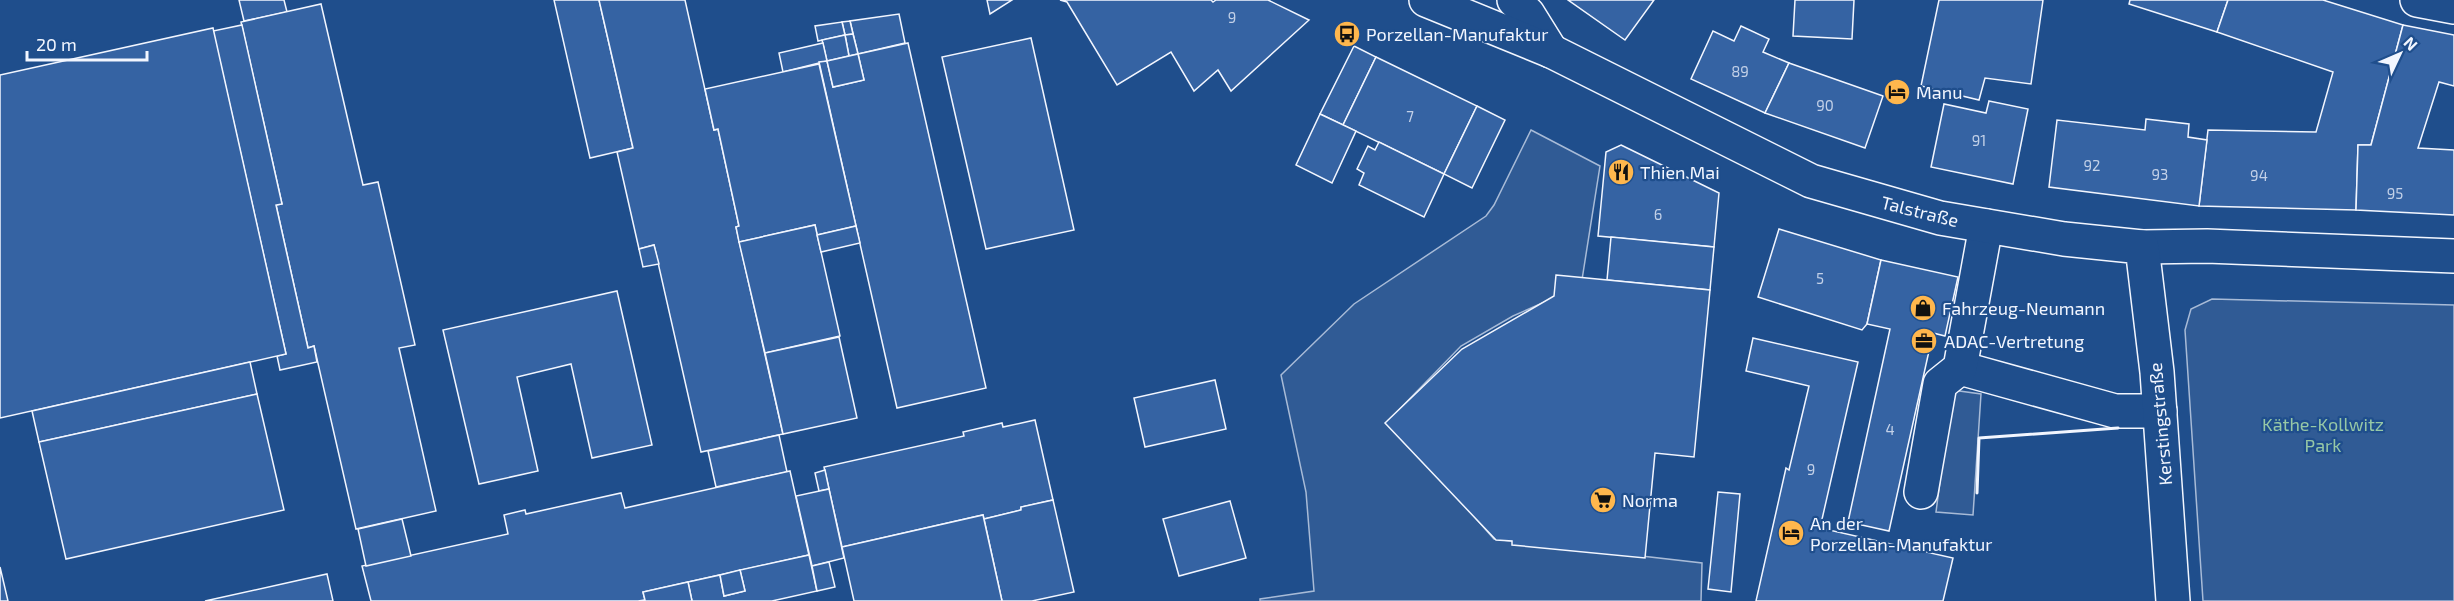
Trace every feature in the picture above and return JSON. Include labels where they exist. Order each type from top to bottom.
[{"type":"main road","name":"Talstraße","points":[[1426,0],[1551,51],[1811,181],[1940,218],[2064,239],[2142,247],[2207,246],[2454,256]]},
{"type":"main road","points":[[1514,0],[1528,14],[1551,51]]},
{"type":"main road","points":[[2417,0],[2454,7]]},
{"type":"main road","points":[[1921,492],[1940,384],[1960,368],[1986,226]]},
{"type":"main road","name":"Kerstingstraße","points":[[2142,247],[2160,411],[2173,601]]},
{"type":"main road","points":[[1960,368],[2115,411],[2160,411]]},
{"type":"shaded area","points":[[1531,130],[1600,166],[1581,286],[1513,316],[1461,346],[1389,420],[1494,539],[1702,563],[1701,601],[1260,601],[1260,599],[1314,591],[1306,492],[1281,375],[1354,304],[1486,216],[1494,205]]},
{"type":"shaded area","name":"Käthe-Kollwitz Park","points":[[2212,299],[2454,305],[2454,601],[2203,601],[2185,330],[2191,309]]},
{"type":"shaded area","points":[[1952,390],[1981,394],[1973,515],[1936,512]]},
{"type":"building","points":[[239,0],[284,0],[287,12],[244,21]]},
{"type":"building","points":[[554,0],[599,0],[633,148],[590,158]]},
{"type":"building","points":[[599,0],[685,0],[714,130],[718,129],[739,226],[736,227],[783,434],[701,452],[654,245],[639,249],[617,152],[633,148]]},
{"type":"building","points":[[987,0],[1012,0],[990,14]]},
{"type":"building","points":[[1060,0],[1211,0],[1213,2],[1216,0],[1268,0],[1309,20],[1231,91],[1218,70],[1194,91],[1171,52],[1117,85],[1067,2]]},
{"type":"building","points":[[1568,0],[1654,0],[1625,40]]},
{"type":"building","points":[[1795,0],[1854,0],[1852,39],[1793,36]]},
{"type":"building","points":[[1939,0],[2043,0],[2031,84],[1985,78],[1979,100],[1921,86]]},
{"type":"building","points":[[2130,0],[2228,0],[2217,32],[2129,4]]},
{"type":"building","points":[[2228,0],[2323,0],[2403,25],[2371,145],[2358,145],[2356,210],[2199,206],[2208,130],[2316,132],[2333,72],[2217,32]]},
{"type":"building","points":[[321,4],[363,185],[378,182],[415,345],[399,348],[436,511],[356,529],[314,346],[308,348],[276,205],[282,204],[241,22]]},
{"type":"building","points":[[899,14],[905,43],[858,54],[850,21]]},
{"type":"building","points":[[850,21],[853,34],[845,35],[842,22]]},
{"type":"building","points":[[842,22],[845,35],[818,41],[815,26]]},
{"type":"building","points":[[242,25],[282,204],[276,205],[308,348],[314,346],[317,362],[280,370],[277,356],[286,354],[213,31]]},
{"type":"building","points":[[2403,25],[2454,35],[2454,86],[2439,82],[2418,148],[2454,150],[2454,215],[2356,210],[2358,145],[2371,145]]},
{"type":"building","points":[[1741,26],[1769,39],[1763,52],[1789,63],[1765,113],[1691,79],[1713,31],[1734,41]]},
{"type":"building","points":[[213,28],[286,354],[0,418],[0,75]]},
{"type":"building","points":[[853,34],[858,54],[849,56],[845,35]]},
{"type":"building","points":[[845,35],[849,56],[827,61],[822,40]]},
{"type":"building","points":[[1031,38],[1074,230],[986,249],[942,57]]},
{"type":"building","points":[[823,43],[827,61],[783,72],[779,53]]},
{"type":"building","points":[[908,43],[986,388],[897,408],[819,62],[827,61],[833,87],[864,80],[858,54]]},
{"type":"building","points":[[1354,46],[1376,57],[1343,125],[1320,114]]},
{"type":"building","points":[[858,54],[864,80],[833,87],[827,61]]},
{"type":"building","points":[[1376,57],[1477,106],[1444,174],[1343,125]]},
{"type":"building","points":[[1789,63],[1883,96],[1865,148],[1765,113]]},
{"type":"building","points":[[819,64],[856,226],[817,235],[815,225],[739,242],[736,227],[739,226],[718,129],[714,130],[705,89]]},
{"type":"building","points":[[1989,101],[2028,109],[2013,184],[1931,167],[1944,104],[1986,113]]},
{"type":"building","points":[[1477,106],[1505,120],[1472,188],[1444,174]]},
{"type":"building","points":[[1320,114],[1356,131],[1332,183],[1296,165]]},
{"type":"building","points":[[2146,119],[2189,124],[2188,137],[2207,140],[2199,206],[2049,187],[2057,120],[2145,130]]},
{"type":"building","points":[[1379,142],[1444,174],[1424,217],[1359,185],[1364,173],[1357,169],[1368,146],[1375,150]]},
{"type":"building","points":[[1621,145],[1719,193],[1714,247],[1598,236],[1606,152]]},
{"type":"building","points":[[815,225],[840,336],[765,353],[739,242]]},
{"type":"building","points":[[856,226],[860,243],[821,252],[817,235]]},
{"type":"building","points":[[1779,229],[1881,260],[1867,324],[1862,330],[1758,297]]},
{"type":"building","points":[[1611,237],[1714,247],[1710,290],[1607,280]]},
{"type":"building","points":[[654,245],[659,264],[643,267],[639,249]]},
{"type":"building","points":[[1881,260],[1958,277],[1945,336],[1933,333],[1889,531],[1848,522],[1890,329],[1867,324]]},
{"type":"building","points":[[1556,275],[1710,290],[1694,457],[1655,453],[1645,558],[1512,545],[1512,541],[1496,540],[1385,423],[1462,349],[1554,296]]},
{"type":"building","points":[[617,291],[652,445],[592,458],[571,364],[517,377],[538,471],[479,484],[443,330]]},
{"type":"building","points":[[839,337],[857,418],[783,434],[765,353]]},
{"type":"building","points":[[1753,338],[1858,362],[1820,528],[1953,558],[1943,601],[1756,601],[1786,468],[1789,470],[1809,386],[1746,371]]},
{"type":"building","points":[[250,362],[257,394],[39,442],[32,411]]},
{"type":"building","points":[[1215,380],[1226,429],[1145,447],[1134,398]]},
{"type":"building","points":[[257,394],[284,510],[66,559],[39,442]]},
{"type":"building","points":[[1035,420],[1053,500],[984,519],[983,515],[842,547],[824,467],[964,436],[963,432],[1002,423],[1003,427]]},
{"type":"building","points":[[779,435],[787,472],[716,487],[708,451]]},
{"type":"building","points":[[825,470],[829,489],[819,491],[815,473]]},
{"type":"building","points":[[790,471],[809,555],[643,592],[645,600],[638,601],[371,601],[362,566],[508,534],[504,515],[525,510],[526,514],[621,493],[625,508]]},
{"type":"building","points":[[829,489],[844,558],[812,566],[796,496]]},
{"type":"building","points":[[1718,492],[1740,494],[1731,592],[1708,589]]},
{"type":"building","points":[[1053,500],[1074,592],[1032,601],[1002,601],[984,519]]},
{"type":"building","points":[[1230,501],[1246,558],[1179,576],[1163,519]]},
{"type":"building","points":[[983,515],[1002,601],[854,601],[842,547]]},
{"type":"building","points":[[402,519],[411,556],[366,566],[358,529]]},
{"type":"building","points":[[809,555],[817,591],[772,601],[692,601],[688,582],[720,575],[724,596],[745,591],[740,570]]},
{"type":"building","points":[[829,562],[835,587],[817,591],[812,566]]},
{"type":"building","points":[[0,567],[8,601],[0,601]]},
{"type":"building","points":[[740,570],[745,591],[724,596],[720,575]]},
{"type":"building","points":[[327,574],[333,601],[205,601]]},
{"type":"building","points":[[688,582],[692,601],[642,601],[645,600],[643,592]]},
{"type":"wall","points":[[1977,493],[1979,438],[2118,428]]},
{"type":"place","name":"Porzellan-Manufaktur","points":[[1347,34]]},
{"type":"place","name":"Manu","points":[[1897,92]]},
{"type":"place","name":"Thien Mai","points":[[1621,172]]},
{"type":"place","name":"Fahrzeug-Neumann","points":[[1923,308]]},
{"type":"place","name":"ADAC-Vertretung","points":[[1924,341]]},
{"type":"place","name":"Norma","points":[[1603,500]]},
{"type":"place","name":"An der Porzellan-Manufaktur","points":[[1791,533]]}]
